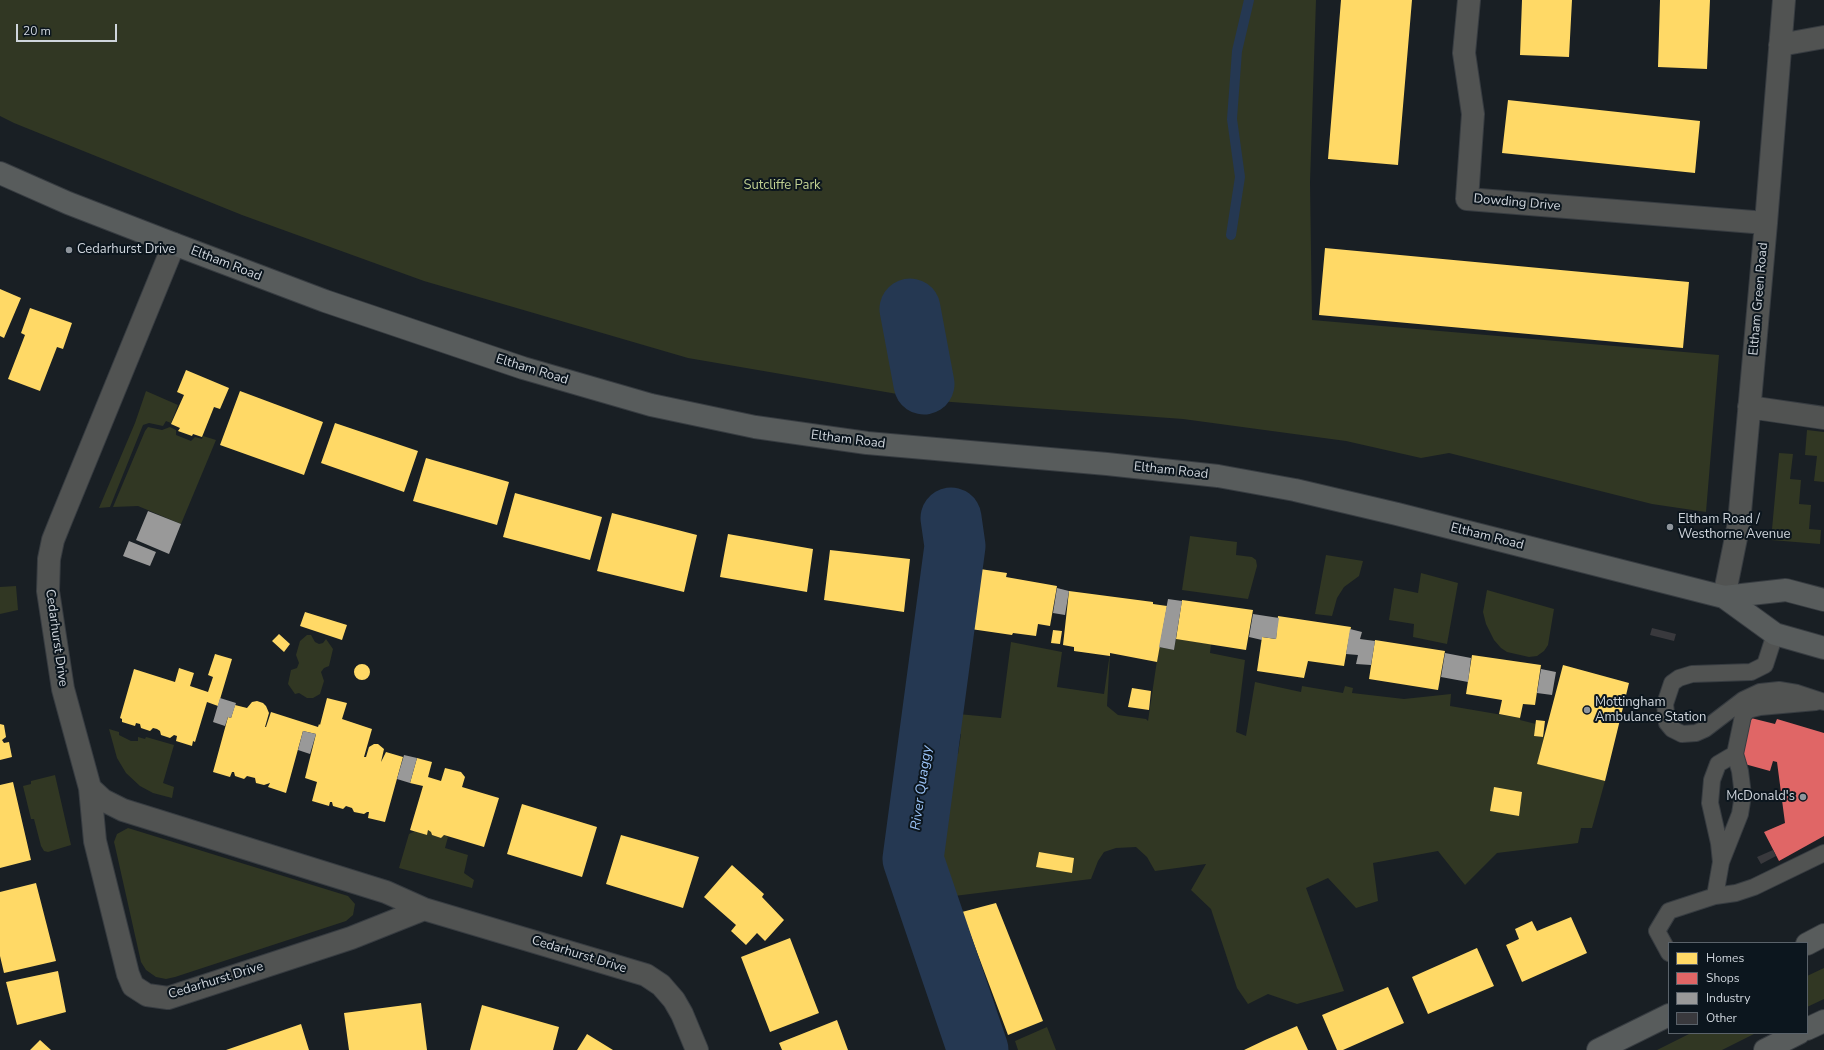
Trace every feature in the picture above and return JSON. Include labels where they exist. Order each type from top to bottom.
[{"type":"highway","name":"Eltham Road","points":[[0,173],[68,203],[325,301],[418,334],[523,368],[650,405],[755,427],[868,443],[1107,464],[1218,476],[1263,484],[1397,514],[1724,597],[1786,590],[1824,600]]},
{"type":"highway","name":"Eltham Road","points":[[1724,597],[1776,634],[1824,648]]},
{"type":"highway","points":[[1808,943],[1824,935]]},
{"type":"highway","points":[[1598,1050],[1668,1015]]},
{"type":"highway","points":[[1808,1029],[1824,1021]]},
{"type":"highway","points":[[1765,1050],[1797,1034]]},
{"type":"street","name":"Dowding Drive","points":[[1469,0],[1464,53],[1473,114],[1467,199],[1766,224]]},
{"type":"street","name":"Eltham Green Road","points":[[1724,597],[1739,523],[1766,224],[1784,0]]},
{"type":"street","points":[[1780,45],[1824,37]]},
{"type":"street","name":"Cedarhurst Drive","points":[[174,244],[53,540],[49,559],[48,591],[63,688],[90,788],[95,840],[128,974],[133,986],[146,995],[168,998],[351,938],[424,909]]},
{"type":"street","points":[[1749,407],[1824,418]]},
{"type":"street","name":"Cedarhurst Drive","points":[[90,788],[103,800],[123,810],[386,892],[439,915],[646,975],[661,985],[674,1000],[682,1014],[697,1050]]},
{"type":"lane","points":[[1776,634],[1765,665],[1750,672],[1692,674],[1680,678],[1672,684],[1665,704],[1667,723],[1672,729],[1682,734],[1696,733],[1705,729],[1743,700],[1760,692],[1779,690],[1797,693],[1823,702]]},
{"type":"lane","points":[[1715,896],[1721,862],[1740,814],[1743,795],[1740,771],[1735,754],[1743,716],[1748,710],[1760,707],[1790,706],[1823,702]]},
{"type":"lane","points":[[1721,862],[1719,843],[1710,804],[1712,780],[1718,764],[1735,754]]},
{"type":"lane","points":[[1668,952],[1657,931],[1669,911],[1715,896],[1736,894],[1754,887],[1824,853]]},
{"type":"green space","name":"Sutcliffe Park","points":[[0,0],[1316,0],[1310,182],[1312,320],[1719,355],[1706,512],[1652,504],[1449,453],[1421,458],[1346,441],[1183,419],[938,401],[688,358],[424,281],[242,215],[0,116]]},
{"type":"green space","points":[[146,391],[178,405],[171,423],[166,421],[163,426],[149,423],[143,425],[110,507],[99,508],[135,423]]},
{"type":"green space","points":[[148,427],[162,430],[170,427],[176,430],[176,435],[191,441],[195,437],[202,439],[203,436],[216,440],[181,524],[138,506],[113,507]]},
{"type":"green space","points":[[1807,430],[1824,432],[1824,482],[1814,481],[1817,456],[1805,455]]},
{"type":"green space","points":[[1779,453],[1793,454],[1790,479],[1801,480],[1799,504],[1811,505],[1809,529],[1821,530],[1820,544],[1771,540]]},
{"type":"green space","points":[[1190,536],[1237,542],[1236,555],[1252,557],[1256,560],[1257,566],[1248,599],[1182,590]]},
{"type":"green space","points":[[1326,555],[1363,561],[1359,576],[1344,587],[1337,598],[1332,616],[1315,614]]},
{"type":"green space","points":[[1421,573],[1458,583],[1447,644],[1413,637],[1414,624],[1389,620],[1394,588],[1418,593]]},
{"type":"green space","points":[[16,586],[18,610],[0,614],[0,587]]},
{"type":"green space","points":[[1487,590],[1554,609],[1548,645],[1544,651],[1537,656],[1529,657],[1507,652],[1501,648],[1494,640],[1486,624],[1483,612]]},
{"type":"green space","points":[[307,635],[311,635],[315,642],[319,644],[323,643],[326,639],[333,649],[329,666],[324,668],[321,672],[324,681],[320,694],[313,698],[307,698],[299,693],[295,694],[288,684],[291,670],[297,668],[299,663],[296,655],[300,641]]},
{"type":"green space","points":[[1176,639],[1211,644],[1210,653],[1245,660],[1236,732],[1246,736],[1255,682],[1301,692],[1302,686],[1343,693],[1345,686],[1353,688],[1352,693],[1404,699],[1451,694],[1450,706],[1520,718],[1520,720],[1536,724],[1534,736],[1544,737],[1537,764],[1605,781],[1592,828],[1581,828],[1578,843],[1497,853],[1465,885],[1438,851],[1373,863],[1378,901],[1356,908],[1328,878],[1306,888],[1344,991],[1297,1004],[1268,994],[1248,1004],[1237,988],[1211,909],[1191,890],[1206,864],[1155,871],[1147,857],[1136,847],[1116,848],[1104,852],[1098,861],[1091,879],[938,898],[924,860],[950,652],[954,653],[943,752],[958,754],[961,734],[956,733],[958,714],[1001,718],[1011,642],[1062,652],[1057,687],[1104,694],[1110,653],[1107,706],[1118,715],[1146,719],[1148,721],[1159,647],[1174,650]]},
{"type":"green space","points":[[109,729],[119,732],[119,735],[131,741],[138,741],[138,737],[145,739],[146,737],[174,745],[163,783],[174,787],[172,798],[153,793],[140,786],[126,773],[117,758]]},
{"type":"green space","points":[[55,775],[71,845],[48,852],[44,851],[41,846],[34,819],[31,819],[23,786],[31,784],[31,781]]},
{"type":"green space","points":[[128,828],[348,896],[355,904],[353,915],[346,921],[175,977],[166,979],[156,977],[146,970],[141,962],[114,842],[117,834]]},
{"type":"green space","points":[[428,830],[432,835],[441,838],[444,835],[448,837],[445,848],[468,855],[464,873],[474,880],[472,888],[399,868],[409,834],[415,831],[427,835]]},
{"type":"green space","points":[[1824,968],[1824,999],[1808,1007],[1808,976]]},
{"type":"green space","points":[[1047,1027],[1056,1050],[1018,1050],[1015,1041]]},
{"type":"green space","points":[[1689,1034],[1754,1034],[1722,1050],[1657,1050]]},
{"type":"building: Homes","points":[[1341,0],[1412,0],[1398,165],[1328,159]]},
{"type":"building: Homes","points":[[1522,0],[1572,0],[1569,57],[1520,55]]},
{"type":"building: Homes","points":[[1660,0],[1710,0],[1707,69],[1658,67]]},
{"type":"building: Homes","points":[[1508,100],[1700,121],[1695,173],[1502,153]]},
{"type":"building: Homes","points":[[1325,248],[1689,282],[1683,348],[1319,315]]},
{"type":"building: Homes","points":[[0,289],[21,298],[4,338],[0,336]]},
{"type":"building: Homes","points":[[30,308],[72,323],[63,349],[57,347],[40,391],[8,379],[25,335],[21,333]]},
{"type":"building: Homes","points":[[186,370],[229,388],[220,409],[214,407],[202,437],[193,434],[192,436],[178,431],[180,428],[171,424],[184,395],[177,392]]},
{"type":"building: Homes","points":[[240,391],[323,422],[304,475],[220,445]]},
{"type":"building: Homes","points":[[335,423],[418,451],[404,492],[321,463]]},
{"type":"building: Homes","points":[[426,458],[509,482],[497,525],[413,501]]},
{"type":"building: Homes","points":[[515,493],[602,517],[590,560],[503,537]]},
{"type":"building: Homes","points":[[612,513],[697,535],[684,592],[597,571]]},
{"type":"building: Homes","points":[[728,534],[813,549],[807,592],[720,577]]},
{"type":"building: Homes","points":[[830,550],[910,559],[904,612],[824,600]]},
{"type":"building: Homes","points":[[960,566],[1007,573],[1006,577],[1057,586],[1050,626],[1038,624],[1036,636],[1013,633],[1012,635],[957,627],[956,630],[953,629]]},
{"type":"building: Homes","points":[[1069,591],[1153,602],[1153,604],[1167,606],[1157,662],[1110,653],[1110,656],[1074,651],[1074,647],[1063,645]]},
{"type":"building: Homes","points":[[1182,600],[1253,610],[1246,650],[1176,639]]},
{"type":"building: Homes","points":[[305,612],[347,625],[342,640],[300,626]]},
{"type":"building: Homes","points":[[1278,616],[1351,627],[1344,666],[1308,661],[1304,678],[1257,671],[1262,637],[1276,639]]},
{"type":"building: Homes","points":[[1053,630],[1062,631],[1060,644],[1051,643]]},
{"type":"building: Homes","points":[[279,634],[290,644],[284,652],[272,641]]},
{"type":"building: Homes","points":[[1375,640],[1445,651],[1438,690],[1369,679]]},
{"type":"building: Homes","points":[[215,654],[232,659],[218,706],[207,702],[195,742],[193,741],[192,746],[176,741],[177,736],[174,735],[170,738],[161,735],[160,731],[157,729],[153,728],[150,731],[141,728],[140,724],[136,723],[135,726],[122,722],[122,719],[120,718],[134,669],[175,682],[179,668],[194,673],[190,686],[208,692],[213,677],[208,675]]},
{"type":"building: Homes","points":[[1472,655],[1541,665],[1535,705],[1523,704],[1520,718],[1499,714],[1502,700],[1466,694]]},
{"type":"building: Homes","points":[[362,664],[368,666],[370,672],[368,678],[362,680],[356,678],[354,672],[356,666]]},
{"type":"building: Homes","name":"Mottingham Ambulance Station","points":[[1563,665],[1629,683],[1605,781],[1537,764]]},
{"type":"building: Homes","points":[[1132,688],[1151,691],[1149,710],[1128,707]]},
{"type":"building: Homes","points":[[327,698],[347,703],[342,719],[372,729],[364,757],[366,757],[369,747],[374,744],[378,744],[384,749],[381,762],[386,752],[403,757],[385,822],[368,818],[369,812],[364,814],[354,812],[352,808],[346,806],[343,809],[333,806],[332,802],[330,802],[329,806],[312,801],[317,782],[305,778],[316,734],[303,731],[286,793],[268,787],[270,783],[264,785],[256,783],[255,778],[247,776],[244,779],[235,776],[234,772],[232,772],[230,777],[213,772],[228,717],[231,718],[235,705],[247,708],[252,702],[257,701],[263,703],[269,713],[265,727],[271,712],[318,727],[319,724],[320,725]]},
{"type":"building: Homes","points":[[1536,720],[1545,721],[1543,737],[1534,736]]},
{"type":"building: Homes","points":[[0,724],[4,725],[6,737],[2,740],[4,743],[9,742],[12,757],[0,760]]},
{"type":"building: Homes","points":[[417,758],[432,762],[428,777],[441,781],[445,768],[461,772],[465,777],[462,787],[499,798],[484,847],[444,835],[441,838],[432,835],[428,830],[427,835],[410,830],[423,786],[410,783]]},
{"type":"building: Homes","points":[[13,782],[31,860],[0,868],[0,785]]},
{"type":"building: Homes","points":[[1494,787],[1522,792],[1519,816],[1490,811]]},
{"type":"building: Homes","points":[[522,804],[597,827],[582,877],[507,854]]},
{"type":"building: Homes","points":[[621,835],[699,857],[683,908],[606,884]]},
{"type":"building: Homes","points":[[1039,852],[1074,858],[1072,873],[1036,867]]},
{"type":"building: Homes","points":[[732,865],[764,894],[762,897],[784,920],[765,941],[757,933],[746,945],[731,931],[736,925],[704,897]]},
{"type":"building: Homes","points":[[36,883],[56,961],[4,973],[0,956],[0,892]]},
{"type":"building: Homes","points":[[996,903],[1043,1021],[1008,1035],[962,912]]},
{"type":"building: Homes","points":[[1571,917],[1587,953],[1522,982],[1506,945],[1519,939],[1515,929],[1532,921],[1537,931]]},
{"type":"building: Homes","points":[[790,938],[819,1013],[770,1032],[741,957]]},
{"type":"building: Homes","points":[[1477,948],[1494,986],[1428,1014],[1412,977]]},
{"type":"building: Homes","points":[[58,971],[66,1012],[17,1025],[6,982]]},
{"type":"building: Homes","points":[[1388,987],[1404,1023],[1343,1050],[1337,1050],[1322,1015]]},
{"type":"building: Homes","points":[[421,1003],[427,1050],[349,1050],[344,1013]]},
{"type":"building: Homes","points":[[482,1005],[559,1027],[553,1050],[470,1050]]},
{"type":"building: Homes","points":[[837,1020],[848,1050],[782,1050],[779,1043]]},
{"type":"building: Homes","points":[[301,1024],[309,1050],[226,1050]]},
{"type":"building: Homes","points":[[1297,1026],[1308,1050],[1244,1050],[1265,1040]]},
{"type":"building: Homes","points":[[587,1034],[613,1050],[577,1050]]},
{"type":"building: Homes","points":[[40,1040],[51,1050],[30,1050]]},
{"type":"building: Shops","name":"McDonald's","points":[[1751,718],[1775,724],[1777,719],[1824,733],[1824,836],[1779,861],[1764,832],[1785,823],[1777,762],[1773,761],[1770,771],[1741,763]]},
{"type":"building: Industry","points":[[148,511],[181,524],[169,554],[136,540]]},
{"type":"building: Industry","points":[[129,541],[156,552],[150,566],[123,556]]},
{"type":"building: Industry","points":[[1057,588],[1069,591],[1065,615],[1053,613]]},
{"type":"building: Industry","points":[[1168,599],[1182,601],[1174,650],[1159,647]]},
{"type":"building: Industry","points":[[1253,614],[1279,618],[1276,639],[1262,637],[1262,640],[1249,637]]},
{"type":"building: Industry","points":[[1350,629],[1362,632],[1360,639],[1375,641],[1371,665],[1356,664],[1358,655],[1346,654]]},
{"type":"building: Industry","points":[[1445,653],[1471,658],[1468,682],[1441,677]]},
{"type":"building: Industry","points":[[1541,669],[1556,672],[1552,695],[1537,693]]},
{"type":"building: Industry","points":[[220,698],[236,703],[231,718],[228,717],[225,726],[213,722]]},
{"type":"building: Industry","points":[[303,731],[316,734],[310,754],[298,750]]},
{"type":"building: Industry","points":[[404,755],[417,758],[410,783],[397,779]]},
{"type":"building: Other","points":[[1652,628],[1676,634],[1674,641],[1650,635]]},
{"type":"building: Other","points":[[1773,850],[1776,856],[1761,864],[1757,857]]},
{"type":"waterway","points":[[1231,235],[1240,177],[1232,119],[1237,51],[1249,0]]},
{"type":"waterway","name":"River Quaggy","points":[[910,309],[924,384]]},
{"type":"waterway","name":"River Quaggy","points":[[951,518],[955,546],[913,859],[978,1050]]},
{"type":"place","name":"Cedarhurst Drive","points":[[69,250]]},
{"type":"place","name":"Eltham Road / Westhorne Avenue","points":[[1670,527]]},
{"type":"place","name":"Mottingham Ambulance Station","points":[[1587,710]]},
{"type":"place","name":"McDonald's","points":[[1803,797]]}]
